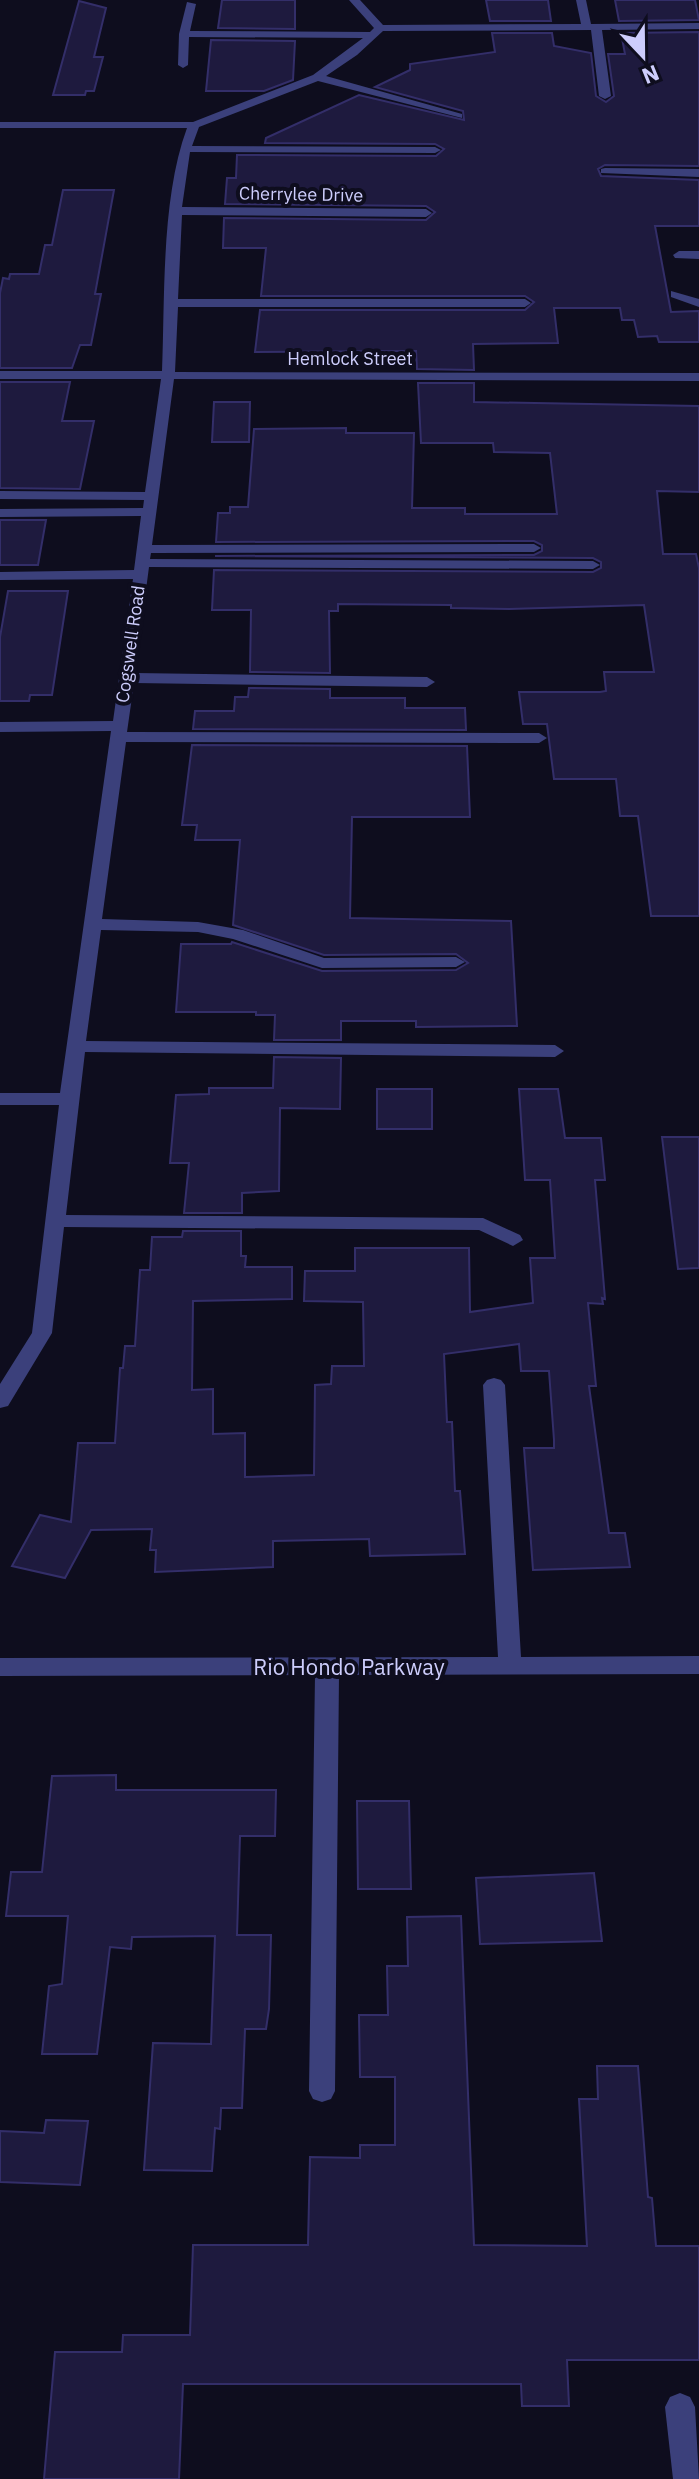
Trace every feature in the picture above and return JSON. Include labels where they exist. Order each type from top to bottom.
[{"type":"street","points":[[354,0],[376,32]]},
{"type":"street","points":[[581,0],[592,27],[605,96]]},
{"type":"street","points":[[183,65],[184,34],[191,4]]},
{"type":"street","points":[[184,34],[699,26]]},
{"type":"street","points":[[0,125],[194,125],[317,77],[353,53],[376,32]]},
{"type":"street","points":[[317,77],[458,116]]},
{"type":"street","name":"Cogswell Road","points":[[0,1401],[42,1333],[92,924],[168,375],[176,211],[185,149],[194,125]]},
{"type":"street","points":[[185,149],[435,150]]},
{"type":"street","points":[[605,171],[699,173]]},
{"type":"street","name":"Cherrylee Drive","points":[[176,211],[426,213]]},
{"type":"street","points":[[679,255],[699,255]]},
{"type":"street","points":[[675,294],[699,303]]},
{"type":"street","points":[[171,303],[525,303]]},
{"type":"street","name":"Hemlock Street","points":[[0,375],[699,377]]},
{"type":"street","points":[[0,495],[151,504]]},
{"type":"street","points":[[0,513],[151,504]]},
{"type":"street","points":[[0,576],[142,562],[534,548]]},
{"type":"street","points":[[142,562],[593,565]]},
{"type":"street","points":[[125,678],[427,682]]},
{"type":"street","points":[[0,727],[539,738]]},
{"type":"street","points":[[92,924],[198,927],[237,934],[322,963],[456,962]]},
{"type":"street","points":[[76,1046],[555,1051]]},
{"type":"street","points":[[0,1099],[69,1099]]},
{"type":"street","points":[[55,1221],[483,1224],[513,1240]]},
{"type":"street","points":[[494,1385],[510,1665]]},
{"type":"street","name":"Rio Hondo Parkway","points":[[0,1667],[699,1665]]},
{"type":"street","points":[[322,2091],[327,1666]]},
{"type":"street","points":[[680,2407],[688,2479]]},
{"type":"building","points":[[222,0],[295,0],[295,29],[218,28]]},
{"type":"building","points":[[486,0],[548,0],[551,21],[490,21]]},
{"type":"building","points":[[615,0],[695,0],[699,20],[619,21]]},
{"type":"building","points":[[79,1],[106,8],[94,57],[103,57],[94,91],[86,91],[85,95],[53,95]]},
{"type":"building","points":[[699,32],[699,166],[605,165],[598,169],[601,176],[699,180],[699,226],[655,226],[671,312],[699,311],[699,342],[659,342],[657,336],[638,337],[634,320],[622,320],[620,308],[554,308],[558,343],[473,344],[474,370],[417,369],[416,351],[255,352],[260,310],[525,310],[534,302],[525,296],[261,296],[266,248],[223,248],[224,218],[426,220],[435,212],[426,206],[225,204],[227,178],[236,178],[237,155],[436,156],[444,149],[435,144],[265,143],[266,138],[359,95],[464,120],[463,111],[375,87],[410,70],[410,64],[495,52],[492,33],[552,33],[554,46],[591,53],[596,96],[606,102],[614,96],[608,54],[625,54],[621,33]]},
{"type":"building","points":[[211,40],[295,41],[293,80],[264,91],[206,91]]},
{"type":"building","points":[[63,190],[114,190],[95,294],[101,294],[91,345],[80,345],[72,368],[0,368],[0,293],[3,278],[9,279],[10,274],[39,274],[45,245],[52,245]]},
{"type":"building","points":[[0,382],[70,382],[62,421],[94,421],[80,489],[0,488]]},
{"type":"building","points":[[418,383],[474,383],[474,402],[699,406],[699,492],[657,491],[663,554],[696,554],[699,568],[699,916],[651,916],[638,816],[620,816],[616,779],[554,779],[547,724],[523,724],[519,692],[600,692],[606,691],[604,672],[654,672],[644,605],[509,609],[338,604],[338,611],[329,611],[330,673],[250,672],[251,610],[212,610],[214,570],[593,572],[601,568],[601,562],[593,558],[215,556],[534,555],[542,551],[542,545],[534,541],[216,542],[218,513],[230,513],[230,507],[248,507],[254,429],[346,428],[346,433],[414,433],[412,508],[465,508],[465,514],[557,514],[550,453],[494,452],[493,443],[421,443]]},
{"type":"building","points":[[214,402],[250,402],[249,442],[212,442]]},
{"type":"building","points":[[0,520],[46,520],[38,565],[0,565]]},
{"type":"building","points":[[8,591],[68,591],[52,695],[30,695],[29,701],[0,701],[0,637]]},
{"type":"building","points":[[249,688],[330,689],[330,698],[405,698],[405,708],[465,708],[466,730],[193,729],[195,711],[234,711],[235,697],[248,697]]},
{"type":"building","points":[[192,745],[467,746],[470,817],[352,817],[350,918],[511,921],[517,1026],[416,1027],[416,1021],[341,1021],[341,1040],[274,1040],[275,1015],[256,1015],[256,1012],[176,1012],[181,944],[232,942],[322,971],[456,970],[468,963],[456,954],[324,955],[233,925],[240,840],[195,840],[197,825],[182,825]]},
{"type":"building","points":[[274,1057],[341,1058],[340,1109],[280,1108],[279,1191],[242,1193],[242,1213],[184,1213],[189,1163],[170,1163],[176,1095],[209,1094],[209,1088],[273,1088]]},
{"type":"building","points":[[377,1089],[432,1089],[432,1129],[377,1129]]},
{"type":"building","points":[[519,1089],[558,1089],[565,1138],[601,1138],[605,1180],[595,1180],[605,1299],[602,1298],[603,1304],[588,1303],[596,1386],[589,1386],[609,1533],[625,1533],[630,1567],[533,1570],[524,1448],[554,1448],[554,1440],[549,1371],[521,1371],[519,1344],[444,1354],[447,1422],[452,1422],[455,1491],[460,1491],[465,1554],[370,1556],[369,1539],[273,1541],[273,1567],[155,1572],[156,1550],[150,1550],[152,1529],[91,1530],[65,1578],[12,1566],[40,1515],[71,1522],[78,1443],[115,1443],[120,1368],[123,1368],[125,1346],[135,1346],[140,1270],[150,1270],[152,1237],[182,1237],[183,1231],[241,1231],[241,1256],[246,1256],[245,1267],[292,1267],[292,1299],[193,1301],[192,1390],[213,1389],[213,1434],[245,1433],[245,1477],[314,1475],[315,1385],[331,1384],[332,1366],[364,1366],[363,1302],[304,1301],[305,1271],[355,1271],[355,1248],[469,1248],[470,1312],[533,1303],[530,1258],[555,1258],[550,1180],[525,1180]]},
{"type":"building","points":[[662,1137],[699,1137],[699,1268],[678,1269]]},
{"type":"building","points":[[116,1775],[116,1790],[276,1790],[275,1836],[240,1836],[237,1935],[271,1935],[266,2029],[245,2029],[242,2108],[221,2108],[220,2129],[215,2128],[212,2171],[144,2170],[153,2043],[211,2044],[215,1936],[132,1937],[131,1949],[110,1947],[97,2054],[42,2054],[49,1986],[62,1984],[68,1916],[6,1916],[11,1872],[42,1872],[52,1776]]},
{"type":"building","points":[[357,1801],[409,1801],[411,1889],[358,1889]]},
{"type":"building","points":[[594,1873],[602,1941],[480,1944],[476,1878]]},
{"type":"building","points":[[461,1916],[474,2245],[587,2246],[579,2099],[598,2099],[597,2066],[638,2066],[648,2197],[652,2198],[656,2246],[699,2246],[699,2360],[567,2360],[569,2406],[522,2406],[521,2384],[183,2384],[179,2479],[44,2479],[55,2352],[122,2352],[123,2335],[190,2335],[193,2245],[308,2245],[310,2157],[360,2158],[360,2145],[395,2145],[395,2077],[360,2077],[359,2015],[388,2015],[387,1966],[408,1966],[407,1917]]},
{"type":"building","points":[[46,2120],[88,2121],[80,2185],[0,2182],[0,2131],[44,2133]]}]
